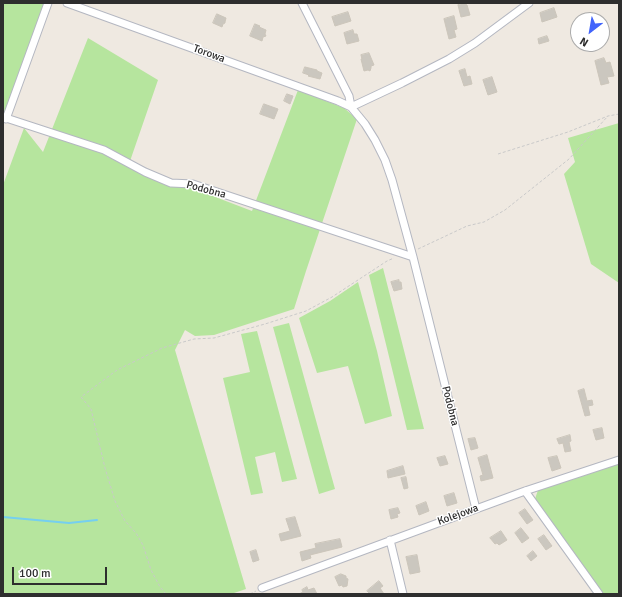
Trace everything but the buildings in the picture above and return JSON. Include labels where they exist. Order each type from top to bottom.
[{"type":"street","points":[[5,118],[48,3]]},
{"type":"street","name":"Torowa","points":[[67,3],[351,107]]},
{"type":"street","points":[[302,3],[348,96],[351,107],[450,59],[475,43],[529,3]]},
{"type":"street","name":"Podobna","points":[[351,107],[365,124],[375,140],[385,160],[392,180],[476,508]]},
{"type":"street","name":"Podobna","points":[[5,118],[104,150],[145,172],[172,183],[193,184],[404,254],[412,254]]},
{"type":"street","name":"Kolejowa","points":[[262,588],[476,508],[619,460]]},
{"type":"street","points":[[526,491],[599,594]]},
{"type":"street","points":[[390,540],[403,594]]},
{"type":"path","points":[[498,154],[568,132],[608,116],[619,114]]},
{"type":"path","points":[[412,254],[467,226],[484,222],[505,210],[569,159],[608,116]]},
{"type":"path","points":[[166,594],[160,587],[151,570],[143,545],[136,533],[125,521],[115,501],[91,409],[81,397],[117,370],[162,348],[194,339],[214,338],[265,324],[306,310],[332,297],[387,261],[404,254]]},
{"type":"green space","points":[[3,3],[46,3],[6,110],[3,112]]},
{"type":"green space","points":[[88,38],[158,80],[129,164],[252,211],[298,90],[344,108],[357,119],[294,309],[214,335],[195,336],[185,330],[175,350],[246,589],[231,594],[3,594],[3,185],[24,128],[43,152]]},
{"type":"green space","points":[[619,123],[619,283],[591,264],[564,174],[575,162],[568,138]]},
{"type":"green space","points":[[383,268],[424,429],[407,430],[369,275]]},
{"type":"green space","points":[[358,282],[377,351],[392,416],[365,424],[348,366],[317,373],[299,318],[330,301]]},
{"type":"green space","points":[[289,323],[335,489],[319,494],[273,327]]},
{"type":"green space","points":[[257,331],[297,479],[282,482],[275,452],[255,457],[263,493],[251,495],[223,378],[250,372],[241,334]]},
{"type":"green space","points":[[619,464],[619,594],[602,594],[535,499],[538,490]]},
{"type":"waterway","points":[[3,517],[69,523],[97,520]]}]
